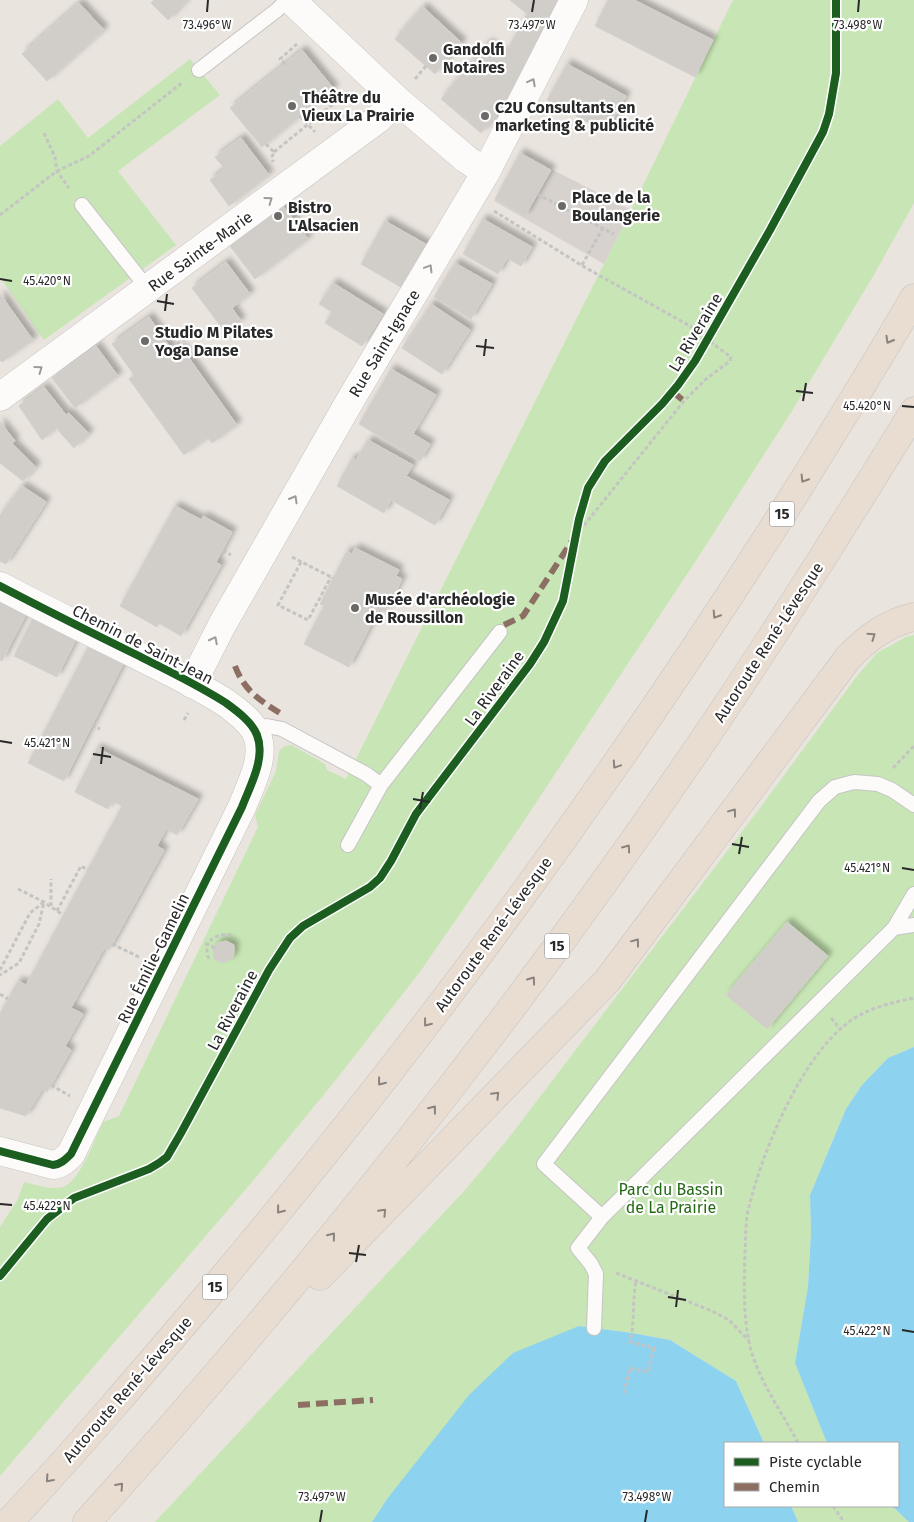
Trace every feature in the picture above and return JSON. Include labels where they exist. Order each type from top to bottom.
[{"type":"highway","name":"Autoroute René-Lévesque","points":[[9,1522],[125,1394],[267,1225],[353,1118],[478,956],[605,780],[684,664],[818,456],[914,298]]},
{"type":"highway","name":"Autoroute René-Lévesque","points":[[87,1522],[154,1448],[291,1286],[376,1182],[525,990],[675,782],[724,710],[839,533],[914,411]]},
{"type":"highway","points":[[154,1448],[606,981],[848,658],[875,633],[888,626],[914,617]]},
{"type":"street","points":[[291,0],[403,92],[466,159],[486,172]]},
{"type":"street","name":"Rue Saint-Ignace","points":[[192,684],[222,625],[346,407],[486,172],[574,0]]},
{"type":"street","name":"Rue Sainte-Marie","points":[[0,397],[383,116],[403,92]]},
{"type":"street","name":"Chemin de Saint-Jean","points":[[0,586],[226,703],[245,718],[257,737]]},
{"type":"street","name":"Rue Émilie-Gamelin","points":[[0,1151],[53,1165],[59,1164],[71,1154],[242,807],[260,752],[257,737]]},
{"type":"lane","points":[[199,70],[277,10],[286,0]]},
{"type":"lane","points":[[82,205],[148,289]]},
{"type":"lane","points":[[348,845],[382,785],[500,632]]},
{"type":"lane","points":[[257,737],[267,726],[282,729],[366,774],[382,785]]},
{"type":"lane","points":[[602,1217],[544,1164],[556,1148],[819,801],[835,787],[854,782],[878,784],[892,790],[914,805]]},
{"type":"lane","points":[[594,1328],[596,1274],[591,1264],[578,1248],[602,1217],[894,928],[914,894]]},
{"type":"lane","points":[[894,928],[914,925]]},
{"type":"path","points":[[285,64],[280,58],[292,47]]},
{"type":"path","points":[[403,92],[426,66]]},
{"type":"path","points":[[0,215],[57,171],[89,156],[199,70]]},
{"type":"path","points":[[276,168],[272,157],[274,152],[352,89]]},
{"type":"path","points":[[300,116],[318,136]]},
{"type":"path","points":[[44,133],[55,157],[57,171]]},
{"type":"path","points":[[266,144],[274,152]]},
{"type":"path","points":[[537,194],[614,234]]},
{"type":"path","points":[[487,206],[582,265],[708,336],[713,344],[731,357],[730,361],[706,379],[684,400],[576,538]]},
{"type":"path","points":[[582,265],[603,228]]},
{"type":"path","points":[[171,347],[190,336]]},
{"type":"path","points":[[576,538],[580,518]]},
{"type":"path","points":[[292,557],[332,578],[308,620],[278,605],[301,562]]},
{"type":"path","points":[[92,725],[100,729]]},
{"type":"path","points":[[889,772],[914,746]]},
{"type":"path","points":[[57,911],[81,866],[88,870]]},
{"type":"path","points":[[51,907],[52,879]]},
{"type":"path","points":[[18,889],[64,915]]},
{"type":"path","points":[[0,970],[30,913],[44,902]]},
{"type":"path","points":[[0,975],[19,963],[39,924],[44,902]]},
{"type":"path","points":[[209,961],[207,944],[213,937],[225,934],[233,935]]},
{"type":"path","points":[[202,943],[215,948]]},
{"type":"path","points":[[112,944],[139,957]]},
{"type":"path","points":[[0,994],[8,999]]},
{"type":"path","points":[[797,1442],[768,1390],[753,1359],[749,1342],[744,1290],[746,1232],[749,1208],[766,1153],[780,1121],[797,1085],[826,1043],[852,1020],[884,1004],[914,998]]},
{"type":"path","points":[[50,1085],[73,1098]]},
{"type":"path","points":[[612,1271],[712,1311],[728,1320],[749,1342]]},
{"type":"path","points":[[624,1394],[630,1368],[648,1372],[654,1348],[630,1342],[636,1282]]},
{"type":"path","points":[[834,1507],[844,1522]]},
{"type":"green space","points":[[733,0],[914,0],[914,203],[875,273],[792,411],[697,559],[518,830],[422,969],[335,1081],[257,1176],[0,1476],[0,1227],[18,1199],[24,1182],[53,1188],[69,1184],[81,1169],[103,1122],[119,1116],[258,827],[255,815],[276,771],[279,751],[285,746],[292,745],[325,764],[327,770],[346,779],[631,210]]},
{"type":"green space","points":[[190,59],[220,95],[118,171],[176,245],[44,340],[0,277],[0,146],[58,99],[88,138]]},
{"type":"green space","name":"Parc du Bassin de La Prairie","points":[[914,635],[914,1047],[888,1058],[862,1085],[846,1109],[810,1195],[811,1232],[808,1287],[795,1363],[827,1442],[764,1442],[736,1381],[670,1340],[579,1326],[387,1499],[372,1522],[155,1522],[465,1190],[507,1140],[760,808],[857,676],[877,653],[906,637]]},
{"type":"green space","points":[[791,1507],[893,1507],[909,1522],[798,1522]]},
{"type":"shaded area","name":"Place de la Boulangerie","points":[[520,153],[631,210],[604,264],[494,201]]},
{"type":"water","points":[[914,1047],[914,1522],[909,1522],[893,1507],[899,1507],[899,1442],[827,1442],[795,1363],[808,1287],[811,1232],[810,1195],[846,1109],[862,1085],[888,1058]]},
{"type":"water","points":[[579,1326],[670,1340],[736,1381],[764,1442],[724,1442],[724,1507],[791,1507],[798,1522],[372,1522],[387,1499],[469,1395],[513,1353]]},
{"type":"building","points":[[154,0],[187,0],[168,20],[151,3]]},
{"type":"building","points":[[510,0],[559,0],[508,102],[481,133],[441,99],[488,43],[504,56],[527,14]]},
{"type":"building","points":[[608,0],[634,0],[713,40],[695,77],[595,26]]},
{"type":"building","points":[[79,3],[104,30],[47,81],[22,54]]},
{"type":"building","points":[[423,7],[462,43],[435,74],[395,39]]},
{"type":"building","points":[[302,50],[334,89],[262,147],[230,108]]},
{"type":"building","points":[[567,64],[626,96],[606,132],[547,100]]},
{"type":"building","points":[[241,138],[269,175],[229,206],[210,180],[225,169],[215,157]]},
{"type":"building","points":[[520,153],[551,170],[525,216],[495,199]]},
{"type":"building","points":[[283,206],[308,239],[255,279],[230,246]]},
{"type":"building","points":[[483,219],[532,247],[521,266],[507,258],[498,274],[463,254]]},
{"type":"building","points":[[385,221],[429,246],[404,289],[361,264]]},
{"type":"building","points":[[226,262],[250,294],[232,308],[241,321],[225,332],[192,288]]},
{"type":"building","points":[[455,263],[492,284],[471,319],[434,297]]},
{"type":"building","points":[[333,283],[383,314],[362,346],[325,323],[332,312],[319,304]]},
{"type":"building","points":[[0,294],[33,340],[2,362],[0,360]]},
{"type":"building","points":[[431,304],[470,330],[442,374],[402,348]]},
{"type":"building","points":[[149,317],[174,353],[181,347],[237,425],[212,443],[208,438],[184,455],[129,379],[134,375],[112,344]]},
{"type":"building","points":[[96,346],[118,376],[75,408],[52,378]]},
{"type":"building","points":[[391,369],[436,395],[413,434],[430,444],[420,461],[359,424]]},
{"type":"building","points":[[44,387],[66,415],[69,413],[89,434],[74,448],[56,428],[42,440],[19,406]]},
{"type":"building","points":[[0,422],[15,441],[12,443],[36,467],[23,481],[0,463]]},
{"type":"building","points":[[368,440],[413,465],[406,476],[449,500],[435,525],[391,500],[384,513],[337,486],[352,458],[356,460]]},
{"type":"building","points":[[22,486],[46,502],[6,564],[0,561],[0,515]]},
{"type":"building","points":[[175,506],[202,520],[203,516],[232,532],[216,562],[221,565],[181,636],[159,623],[157,627],[120,606]]},
{"type":"building","name":"Musée d'archéologie de Roussillon","points":[[355,548],[399,570],[396,576],[402,579],[385,612],[379,609],[349,667],[304,644],[324,606],[320,604],[347,551],[352,554]]},
{"type":"building","points":[[0,601],[26,614],[2,661],[0,660]]},
{"type":"building","points":[[33,618],[76,639],[57,677],[14,656]]},
{"type":"building","points":[[89,645],[124,662],[64,781],[28,763]]},
{"type":"building","points":[[97,748],[198,799],[177,835],[166,829],[157,846],[164,850],[109,950],[104,948],[71,1008],[83,1014],[65,1046],[71,1050],[47,1092],[42,1089],[26,1116],[0,1108],[0,1013],[18,981],[26,985],[122,806],[112,801],[108,809],[75,792]]},
{"type":"building","points":[[787,922],[828,956],[767,1029],[726,995]]},
{"type":"building","points":[[226,941],[234,945],[234,953],[232,959],[223,963],[214,959],[213,950],[218,943]]},
{"type":"marked path","points":[[673,392],[684,401]]},
{"type":"marked path","points":[[504,625],[523,616],[572,541]]},
{"type":"marked path","points":[[235,666],[243,682],[253,694],[280,713]]},
{"type":"marked path","points":[[298,1405],[373,1400]]},
{"type":"cycle path","name":"La Riveraine","points":[[0,1276],[47,1219],[74,1198],[149,1169],[167,1157],[269,970],[290,938],[303,926],[370,887],[380,878],[416,814],[530,664],[544,642],[563,601],[579,519],[588,488],[605,461],[662,404],[695,361],[770,230],[823,132],[829,114],[836,73],[836,0]]},
{"type":"cycle path","points":[[0,586],[183,678],[226,703],[244,717],[255,730],[260,753],[256,772],[242,807],[71,1154],[63,1161],[53,1165],[0,1151]]},
{"type":"place","name":"Gandolfi Notaires","points":[[433,58]]},
{"type":"place","name":"Théâtre du Vieux La Prairie","points":[[292,106]]},
{"type":"place","name":"C2U Consultants en marketing & publicité","points":[[485,116]]},
{"type":"place","name":"Place de la Boulangerie","points":[[562,206]]},
{"type":"place","name":"Bistro L'Alsacien","points":[[278,216]]},
{"type":"place","name":"Studio M Pilates Yoga Danse","points":[[145,341]]},
{"type":"place","name":"Musée d'archéologie de Roussillon","points":[[355,608]]}]
